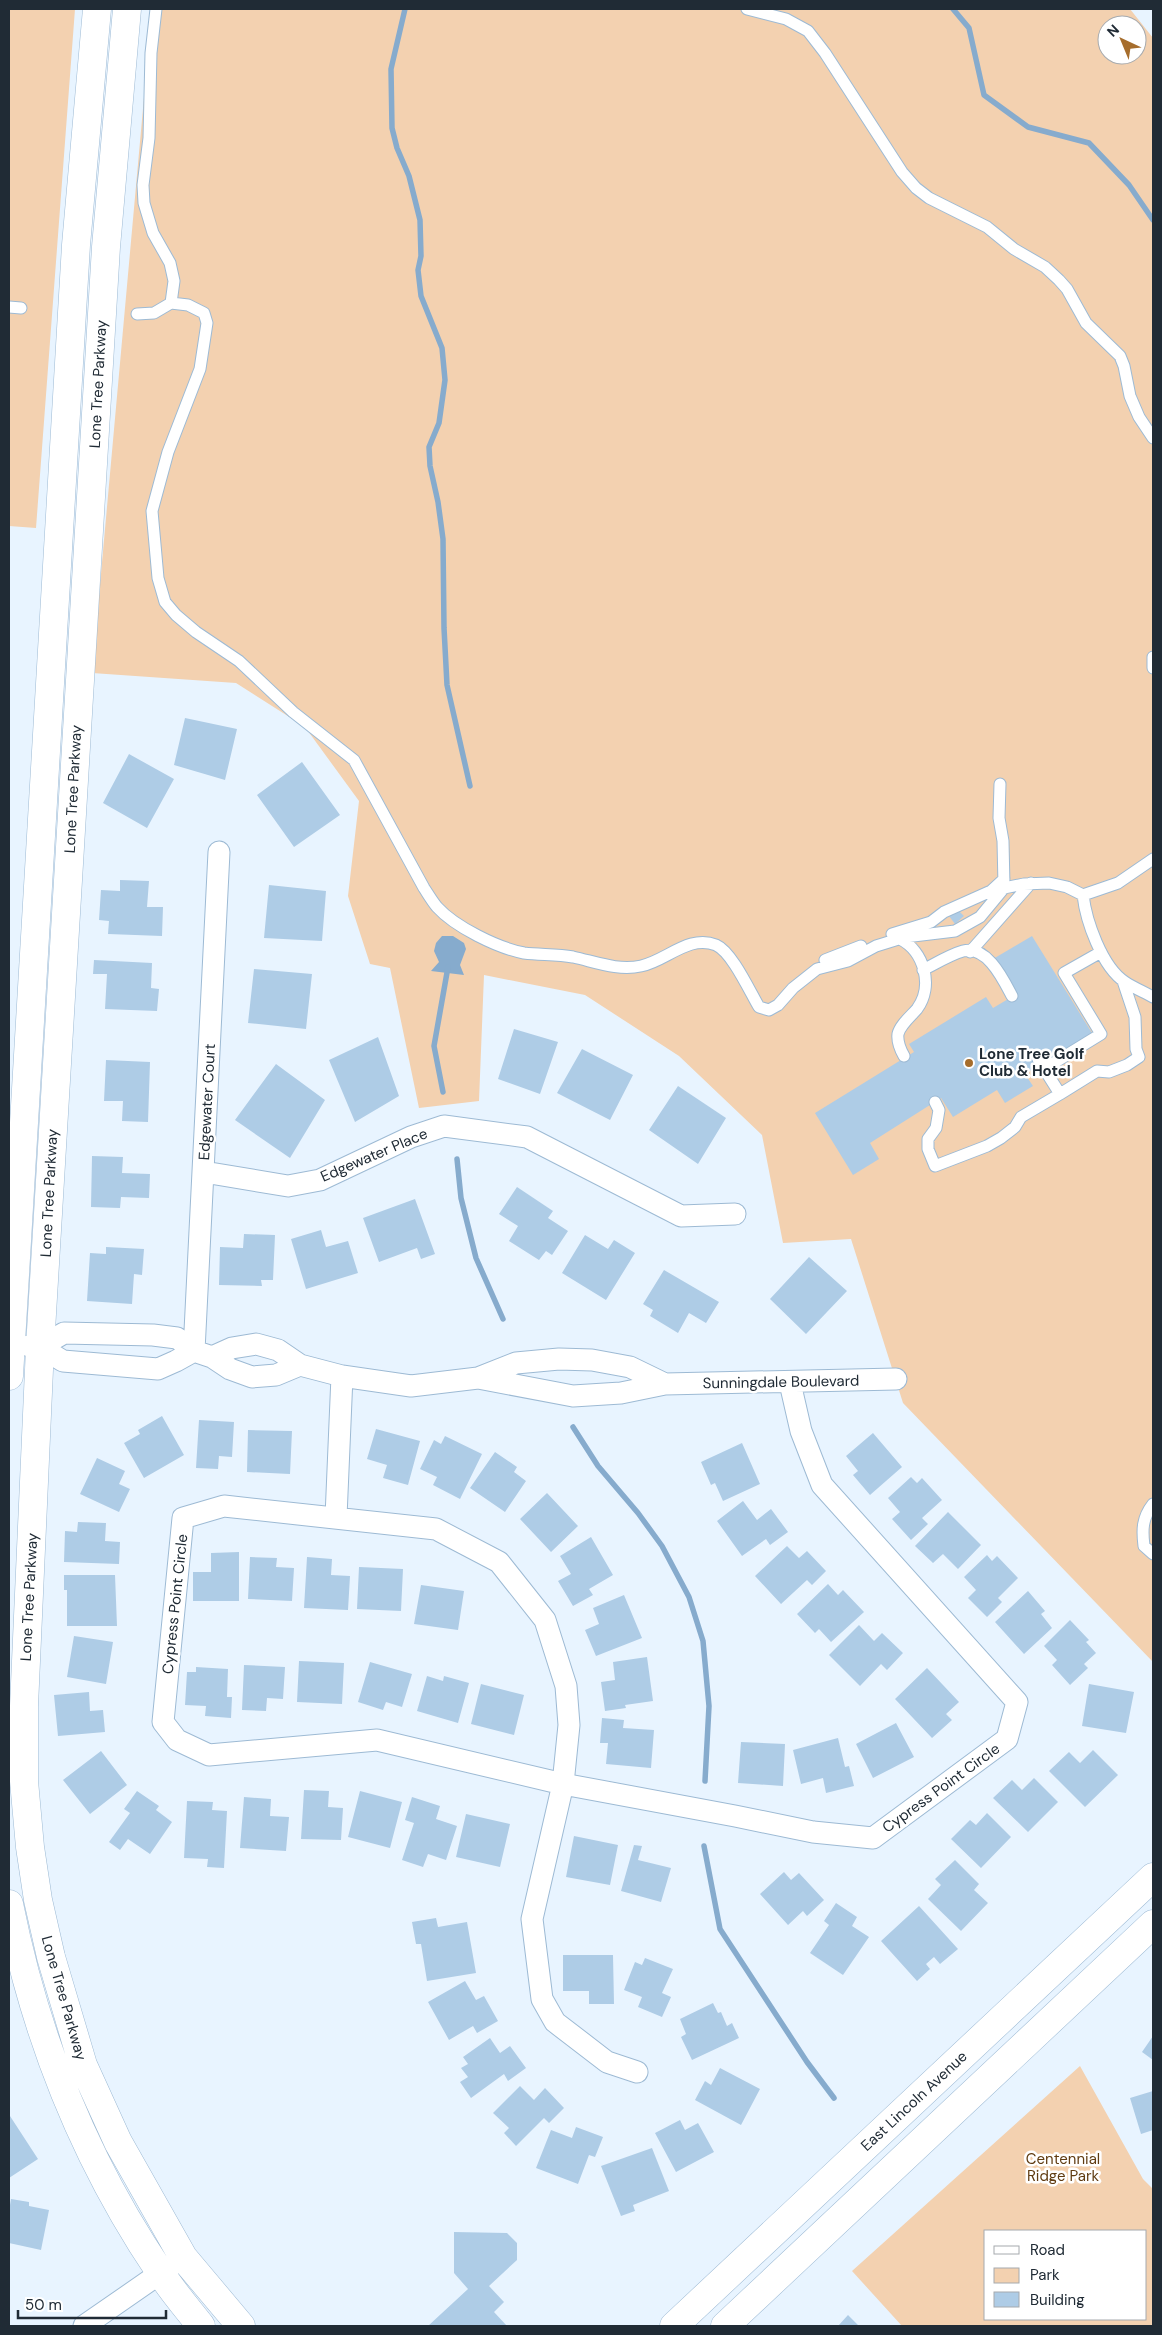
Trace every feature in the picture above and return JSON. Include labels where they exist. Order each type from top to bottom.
[{"type":"street","name":"Lone Tree Parkway","points":[[9,1376],[9,1345],[76,245],[97,9]]},
{"type":"street","name":"Lone Tree Parkway","points":[[127,9],[106,247],[40,1347],[24,1706],[24,1781],[30,1847],[38,1900],[51,1956],[83,2065],[118,2142],[183,2257],[241,2326]]},
{"type":"street","name":"Edgewater Court","points":[[203,1354],[204,1172],[219,852]]},
{"type":"street","name":"Edgewater Place","points":[[204,1172],[288,1186],[320,1180],[411,1137],[444,1126],[527,1137],[681,1216],[735,1214]]},
{"type":"street","points":[[9,1345],[40,1347],[64,1333],[133,1334],[177,1338],[230,1369],[252,1377],[276,1375],[300,1365]]},
{"type":"street","name":"Sunningdale Boulevard","points":[[40,1347],[64,1361],[158,1369],[176,1361],[203,1354],[256,1344],[278,1350],[300,1365],[342,1376],[411,1386],[478,1378],[516,1363],[560,1359],[592,1360],[630,1367],[666,1384]]},
{"type":"street","points":[[336,1517],[342,1376]]},
{"type":"street","name":"Sunningdale Boulevard","points":[[478,1378],[573,1396],[621,1393],[666,1384],[790,1383],[896,1379]]},
{"type":"street","name":"Cypress Point Circle","points":[[563,1784],[569,1725],[566,1686],[545,1620],[499,1562],[436,1529],[224,1506],[183,1518],[163,1722],[177,1740],[209,1755],[377,1740],[563,1784],[813,1832],[873,1838],[1007,1739],[1017,1702],[822,1485],[801,1431],[790,1383]]},
{"type":"street","points":[[563,1784],[532,1919],[542,1999],[555,2022],[607,2062],[637,2072]]},
{"type":"street","name":"East Lincoln Avenue","points":[[674,2326],[1153,1876]]},
{"type":"street","name":"Lone Tree Parkway","points":[[9,1904],[22,1964],[57,2075],[91,2155],[123,2214],[160,2273],[201,2326]]},
{"type":"street","points":[[725,2326],[1153,1924]]},
{"type":"street","points":[[84,2326],[183,2257]]},
{"type":"lane","points":[[156,9],[151,53],[149,138],[143,185],[144,203],[153,233],[170,263],[173,288],[176,296],[204,313],[208,323],[200,369],[168,452],[152,511],[158,578],[165,602],[189,626],[239,661],[293,712],[354,760],[424,888],[438,908],[470,930],[504,948],[525,953],[559,955],[613,967],[643,966],[679,948],[699,943],[716,945],[727,952],[760,1007],[769,1010],[778,1005],[793,988],[815,971],[848,961],[876,946],[900,939],[955,932],[980,917],[1004,884],[1003,842],[999,818],[1000,784]]},
{"type":"lane","points":[[748,9],[786,19],[808,32],[824,53],[902,172],[916,188],[944,207],[987,227],[1014,249],[1045,267],[1059,280],[1067,289],[1086,323],[1120,356],[1130,396],[1139,417],[1153,438]]},
{"type":"lane","points":[[171,303],[173,288]]},
{"type":"lane","points":[[137,314],[154,313],[171,303],[188,305]]},
{"type":"lane","points":[[9,307],[21,308]]},
{"type":"lane","points":[[1153,657],[1153,668]]},
{"type":"lane","points":[[815,971],[813,964],[897,932],[931,922],[944,912],[1004,884],[1049,883],[1067,887],[1083,895],[1118,883],[1153,858]]},
{"type":"lane","points":[[970,952],[1031,884]]},
{"type":"lane","points":[[935,1102],[939,1110],[936,1128],[928,1139],[928,1149],[935,1166],[994,1142],[1015,1127],[1021,1117],[1096,1071],[1109,1072],[1127,1065],[1139,1057],[1136,1049],[1135,1016],[1123,981],[1101,952],[1086,915],[1083,895]]},
{"type":"lane","points":[[900,939],[917,952],[923,961],[925,989],[923,999],[898,1033],[898,1046],[904,1056]]},
{"type":"lane","points":[[923,970],[964,951],[970,952],[992,962],[1012,996]]},
{"type":"lane","points":[[1060,1094],[1041,1064],[1101,1034],[1064,973],[1101,952]]},
{"type":"lane","points":[[1123,981],[1153,997]]},
{"type":"lane","points":[[1153,1504],[1146,1512],[1142,1527],[1144,1546],[1153,1554]]},
{"type":"green space","points":[[9,9],[75,9],[36,528],[9,526]]},
{"type":"green space","points":[[152,9],[1130,9],[1135,15],[1097,15],[1097,65],[1147,65],[1147,30],[1153,38],[1153,1662],[903,1403],[851,1239],[783,1243],[762,1135],[679,1056],[585,995],[484,975],[479,1101],[419,1108],[390,968],[370,964],[348,896],[359,801],[305,727],[236,683],[92,673]]},
{"type":"green space","name":"Centennial Ridge Park","points":[[1080,2066],[1143,2179],[1153,2189],[1153,2326],[902,2326],[852,2271]]},
{"type":"water","points":[[442,936],[453,936],[464,943],[466,949],[460,965],[464,975],[431,971],[439,962],[434,951],[436,943]]},
{"type":"building","points":[[185,718],[237,729],[225,780],[174,765]]},
{"type":"building","points":[[129,754],[174,779],[147,828],[103,803]]},
{"type":"building","points":[[302,762],[340,815],[294,847],[257,795]]},
{"type":"building","points":[[120,880],[149,881],[147,907],[163,907],[162,936],[108,934],[109,921],[99,920],[101,890],[120,891]]},
{"type":"building","points":[[269,885],[326,891],[322,941],[264,938]]},
{"type":"building","points":[[957,909],[964,916],[955,924],[949,916]]},
{"type":"building","name":"Lone Tree Golf Club & Hotel","points":[[1032,936],[1092,1033],[1025,1074],[1033,1086],[1005,1103],[997,1090],[953,1117],[941,1098],[870,1143],[879,1159],[853,1175],[815,1113],[914,1052],[909,1044],[986,997],[993,1008],[1015,995],[993,959]]},
{"type":"building","points":[[94,960],[152,963],[151,988],[159,989],[157,1011],[105,1009],[107,974],[93,974]]},
{"type":"building","points":[[254,969],[312,974],[306,1029],[248,1023]]},
{"type":"building","points":[[514,1029],[558,1042],[540,1094],[498,1079]]},
{"type":"building","points":[[378,1037],[399,1096],[355,1122],[329,1060]]},
{"type":"building","points":[[582,1049],[633,1075],[610,1120],[557,1093]]},
{"type":"building","points":[[106,1060],[150,1062],[148,1122],[122,1121],[123,1101],[104,1101]]},
{"type":"building","points":[[276,1064],[325,1100],[290,1158],[235,1120]]},
{"type":"building","points":[[678,1086],[726,1118],[698,1164],[649,1130]]},
{"type":"building","points":[[92,1156],[123,1157],[122,1173],[150,1174],[149,1198],[121,1197],[120,1208],[91,1207]]},
{"type":"building","points":[[517,1187],[553,1211],[548,1218],[568,1231],[552,1255],[546,1251],[539,1260],[509,1241],[518,1226],[499,1214]]},
{"type":"building","points":[[415,1199],[435,1254],[421,1259],[417,1248],[379,1262],[363,1218]]},
{"type":"building","points":[[321,1230],[326,1247],[348,1241],[358,1273],[306,1289],[291,1239]]},
{"type":"building","points":[[244,1234],[275,1235],[273,1280],[261,1280],[262,1286],[219,1285],[220,1247],[243,1248]]},
{"type":"building","points":[[585,1235],[608,1249],[614,1240],[635,1253],[606,1300],[562,1273]]},
{"type":"building","points":[[106,1247],[144,1249],[142,1275],[134,1274],[132,1304],[87,1301],[90,1253],[106,1254]]},
{"type":"building","points":[[809,1257],[847,1291],[806,1334],[770,1299]]},
{"type":"building","points":[[664,1270],[719,1302],[706,1323],[689,1313],[678,1333],[650,1316],[653,1310],[643,1304]]},
{"type":"building","points":[[162,1416],[184,1455],[144,1478],[124,1443],[140,1434],[138,1430]]},
{"type":"building","points":[[199,1420],[234,1422],[232,1457],[219,1456],[218,1469],[196,1468]]},
{"type":"building","points":[[376,1429],[420,1441],[408,1485],[383,1478],[387,1465],[367,1459]]},
{"type":"building","points":[[248,1430],[292,1431],[290,1474],[247,1472]]},
{"type":"building","points":[[873,1433],[902,1467],[870,1495],[853,1475],[858,1471],[846,1456]]},
{"type":"building","points":[[445,1436],[482,1454],[460,1499],[433,1485],[437,1477],[420,1469],[434,1440],[441,1444]]},
{"type":"building","points":[[742,1443],[760,1484],[723,1501],[715,1483],[711,1485],[701,1462]]},
{"type":"building","points":[[495,1452],[517,1467],[514,1472],[526,1481],[505,1512],[470,1488]]},
{"type":"building","points":[[97,1458],[125,1471],[119,1484],[130,1489],[119,1512],[80,1494]]},
{"type":"building","points":[[911,1477],[917,1483],[922,1478],[942,1500],[922,1518],[928,1524],[911,1540],[892,1519],[900,1512],[888,1498]]},
{"type":"building","points":[[547,1493],[578,1526],[551,1552],[520,1519]]},
{"type":"building","points":[[743,1501],[757,1520],[771,1509],[788,1532],[770,1545],[766,1539],[742,1556],[717,1521]]},
{"type":"building","points":[[948,1512],[981,1545],[958,1569],[943,1554],[933,1563],[915,1546]]},
{"type":"building","points":[[78,1522],[106,1523],[105,1541],[120,1542],[119,1564],[64,1562],[65,1531],[77,1532]]},
{"type":"building","points":[[591,1537],[613,1575],[589,1589],[593,1595],[573,1606],[558,1581],[571,1574],[560,1556]]},
{"type":"building","points":[[787,1546],[799,1558],[807,1551],[826,1571],[812,1585],[807,1580],[781,1604],[755,1576]]},
{"type":"building","points":[[239,1552],[239,1601],[193,1601],[193,1572],[211,1572],[211,1553]]},
{"type":"building","points":[[987,1555],[992,1561],[997,1556],[1018,1578],[998,1598],[1002,1602],[987,1617],[968,1598],[976,1590],[964,1577]]},
{"type":"building","points":[[250,1557],[277,1558],[276,1567],[294,1568],[292,1601],[248,1599]]},
{"type":"building","points":[[307,1557],[332,1559],[331,1575],[350,1576],[348,1610],[304,1608]]},
{"type":"building","points":[[359,1567],[403,1569],[401,1611],[357,1609]]},
{"type":"building","points":[[64,1575],[115,1575],[117,1626],[67,1626],[67,1590],[64,1590]]},
{"type":"building","points":[[828,1584],[838,1595],[843,1590],[864,1612],[831,1642],[819,1629],[815,1633],[797,1614]]},
{"type":"building","points":[[421,1585],[464,1591],[458,1630],[414,1624]]},
{"type":"building","points":[[1028,1591],[1045,1611],[1041,1614],[1052,1628],[1024,1654],[995,1622]]},
{"type":"building","points":[[624,1595],[642,1638],[596,1656],[585,1630],[599,1624],[593,1608]]},
{"type":"building","points":[[1070,1620],[1089,1640],[1086,1642],[1096,1653],[1084,1664],[1088,1668],[1070,1685],[1052,1665],[1057,1660],[1044,1646]]},
{"type":"building","points":[[859,1625],[874,1641],[882,1633],[903,1653],[887,1670],[881,1664],[860,1686],[829,1655]]},
{"type":"building","points":[[74,1636],[113,1642],[106,1684],[67,1677]]},
{"type":"building","points":[[647,1657],[653,1701],[625,1705],[626,1708],[605,1711],[601,1682],[615,1680],[613,1662]]},
{"type":"building","points":[[299,1661],[344,1663],[342,1704],[297,1702]]},
{"type":"building","points":[[370,1662],[412,1674],[402,1707],[386,1702],[383,1710],[358,1702]]},
{"type":"building","points":[[244,1665],[285,1667],[283,1699],[267,1698],[266,1711],[242,1710]]},
{"type":"building","points":[[196,1667],[228,1669],[227,1697],[232,1697],[231,1718],[205,1716],[206,1706],[185,1705],[187,1672],[196,1672]]},
{"type":"building","points":[[927,1668],[959,1702],[946,1714],[952,1720],[932,1738],[895,1699]]},
{"type":"building","points":[[427,1676],[443,1681],[444,1676],[469,1683],[458,1723],[417,1711]]},
{"type":"building","points":[[481,1684],[524,1695],[514,1735],[471,1724]]},
{"type":"building","points":[[1089,1684],[1134,1692],[1126,1733],[1082,1726]]},
{"type":"building","points":[[89,1692],[90,1711],[103,1710],[105,1732],[58,1736],[54,1695]]},
{"type":"building","points":[[602,1718],[624,1720],[623,1728],[654,1730],[651,1768],[606,1764],[608,1743],[600,1743]]},
{"type":"building","points":[[896,1723],[914,1757],[873,1778],[856,1744]]},
{"type":"building","points":[[838,1738],[845,1767],[849,1766],[854,1786],[826,1793],[823,1778],[801,1784],[793,1750]]},
{"type":"building","points":[[741,1742],[785,1744],[783,1786],[738,1783]]},
{"type":"building","points":[[1093,1750],[1118,1775],[1085,1807],[1049,1771],[1069,1752],[1080,1763]]},
{"type":"building","points":[[101,1751],[127,1785],[90,1814],[63,1780]]},
{"type":"building","points":[[1034,1778],[1058,1802],[1028,1832],[993,1798],[1012,1780],[1022,1790]]},
{"type":"building","points":[[304,1790],[329,1791],[328,1807],[343,1808],[341,1840],[301,1839]]},
{"type":"building","points":[[137,1791],[159,1806],[156,1810],[172,1822],[150,1854],[128,1839],[120,1850],[109,1842],[130,1813],[124,1809]]},
{"type":"building","points":[[360,1791],[402,1802],[390,1848],[348,1837]]},
{"type":"building","points":[[244,1797],[271,1799],[270,1816],[289,1817],[286,1851],[240,1848]]},
{"type":"building","points":[[412,1797],[440,1806],[436,1819],[457,1826],[446,1860],[428,1854],[423,1867],[402,1860],[414,1823],[405,1820]]},
{"type":"building","points":[[187,1801],[213,1802],[212,1810],[227,1811],[224,1868],[207,1867],[208,1859],[184,1858]]},
{"type":"building","points":[[987,1813],[1011,1837],[981,1868],[951,1839],[970,1820],[976,1825]]},
{"type":"building","points":[[466,1814],[510,1824],[500,1867],[456,1857]]},
{"type":"building","points":[[574,1836],[618,1845],[610,1885],[566,1877]]},
{"type":"building","points":[[634,1845],[642,1846],[638,1860],[671,1868],[661,1902],[621,1891]]},
{"type":"building","points":[[955,1860],[979,1884],[974,1890],[988,1903],[961,1931],[928,1899],[941,1885],[935,1879]]},
{"type":"building","points":[[784,1872],[791,1880],[799,1873],[824,1900],[807,1916],[803,1911],[788,1925],[760,1894]]},
{"type":"building","points":[[836,1903],[857,1917],[852,1926],[869,1937],[843,1975],[810,1953],[829,1925],[824,1921]]},
{"type":"building","points":[[919,1906],[958,1949],[940,1964],[934,1957],[926,1964],[930,1969],[917,1981],[881,1941]]},
{"type":"building","points":[[436,1918],[438,1927],[467,1922],[476,1973],[427,1981],[421,1944],[416,1944],[412,1922]]},
{"type":"building","points":[[563,1955],[613,1955],[614,2004],[589,2004],[589,1991],[563,1991]]},
{"type":"building","points":[[645,1958],[673,1969],[662,1993],[671,1997],[662,2017],[638,2007],[642,1997],[624,1990],[635,1962],[642,1965]]},
{"type":"building","points":[[465,1981],[476,2000],[484,1996],[498,2021],[477,2033],[473,2026],[449,2040],[428,2002]]},
{"type":"building","points":[[713,2003],[718,2013],[721,2012],[727,2026],[732,2023],[739,2038],[692,2060],[681,2037],[686,2034],[680,2019]]},
{"type":"building","points":[[1153,2036],[1153,2060],[1142,2052]]},
{"type":"building","points":[[490,2038],[500,2053],[510,2046],[526,2068],[508,2081],[504,2074],[471,2098],[460,2082],[468,2077],[461,2068],[468,2064],[463,2057]]},
{"type":"building","points":[[720,2068],[760,2089],[741,2125],[695,2100],[705,2081],[711,2085]]},
{"type":"building","points":[[520,2086],[534,2100],[545,2088],[564,2108],[549,2123],[544,2118],[516,2146],[504,2133],[509,2128],[493,2113]]},
{"type":"building","points":[[1153,2091],[1153,2130],[1141,2134],[1130,2098]]},
{"type":"building","points":[[9,2117],[38,2159],[9,2178]]},
{"type":"building","points":[[680,2120],[685,2130],[698,2123],[714,2152],[676,2172],[655,2133]]},
{"type":"building","points":[[576,2127],[603,2137],[595,2157],[589,2155],[578,2184],[536,2168],[551,2130],[572,2138]]},
{"type":"building","points":[[652,2148],[669,2191],[633,2205],[635,2211],[621,2216],[601,2166]]},
{"type":"building","points":[[11,2199],[29,2202],[29,2206],[49,2210],[41,2250],[9,2243]]},
{"type":"building","points":[[454,2232],[507,2233],[517,2243],[517,2260],[489,2286],[504,2302],[494,2312],[507,2326],[428,2326],[468,2289],[454,2273]]},
{"type":"building","points":[[848,2315],[859,2326],[838,2326]]},
{"type":"waterway","points":[[405,9],[391,69],[392,128],[397,148],[409,176],[420,220],[421,256],[418,270],[421,296],[442,348],[445,380],[439,423],[429,447],[430,466],[438,502],[443,539],[447,685],[470,786]]},
{"type":"waterway","points":[[953,9],[969,28],[984,95],[1028,127],[1089,143],[1129,185],[1153,220]]},
{"type":"waterway","points":[[443,1092],[434,1046],[448,967]]},
{"type":"waterway","points":[[457,1159],[461,1198],[476,1258],[503,1319]]},
{"type":"waterway","points":[[573,1427],[598,1466],[638,1513],[662,1546],[689,1597],[703,1641],[709,1706],[705,1781]]},
{"type":"waterway","points":[[704,1846],[720,1929],[807,2062],[834,2098]]},
{"type":"place","name":"Lone Tree Golf Club & Hotel","points":[[969,1063]]}]
